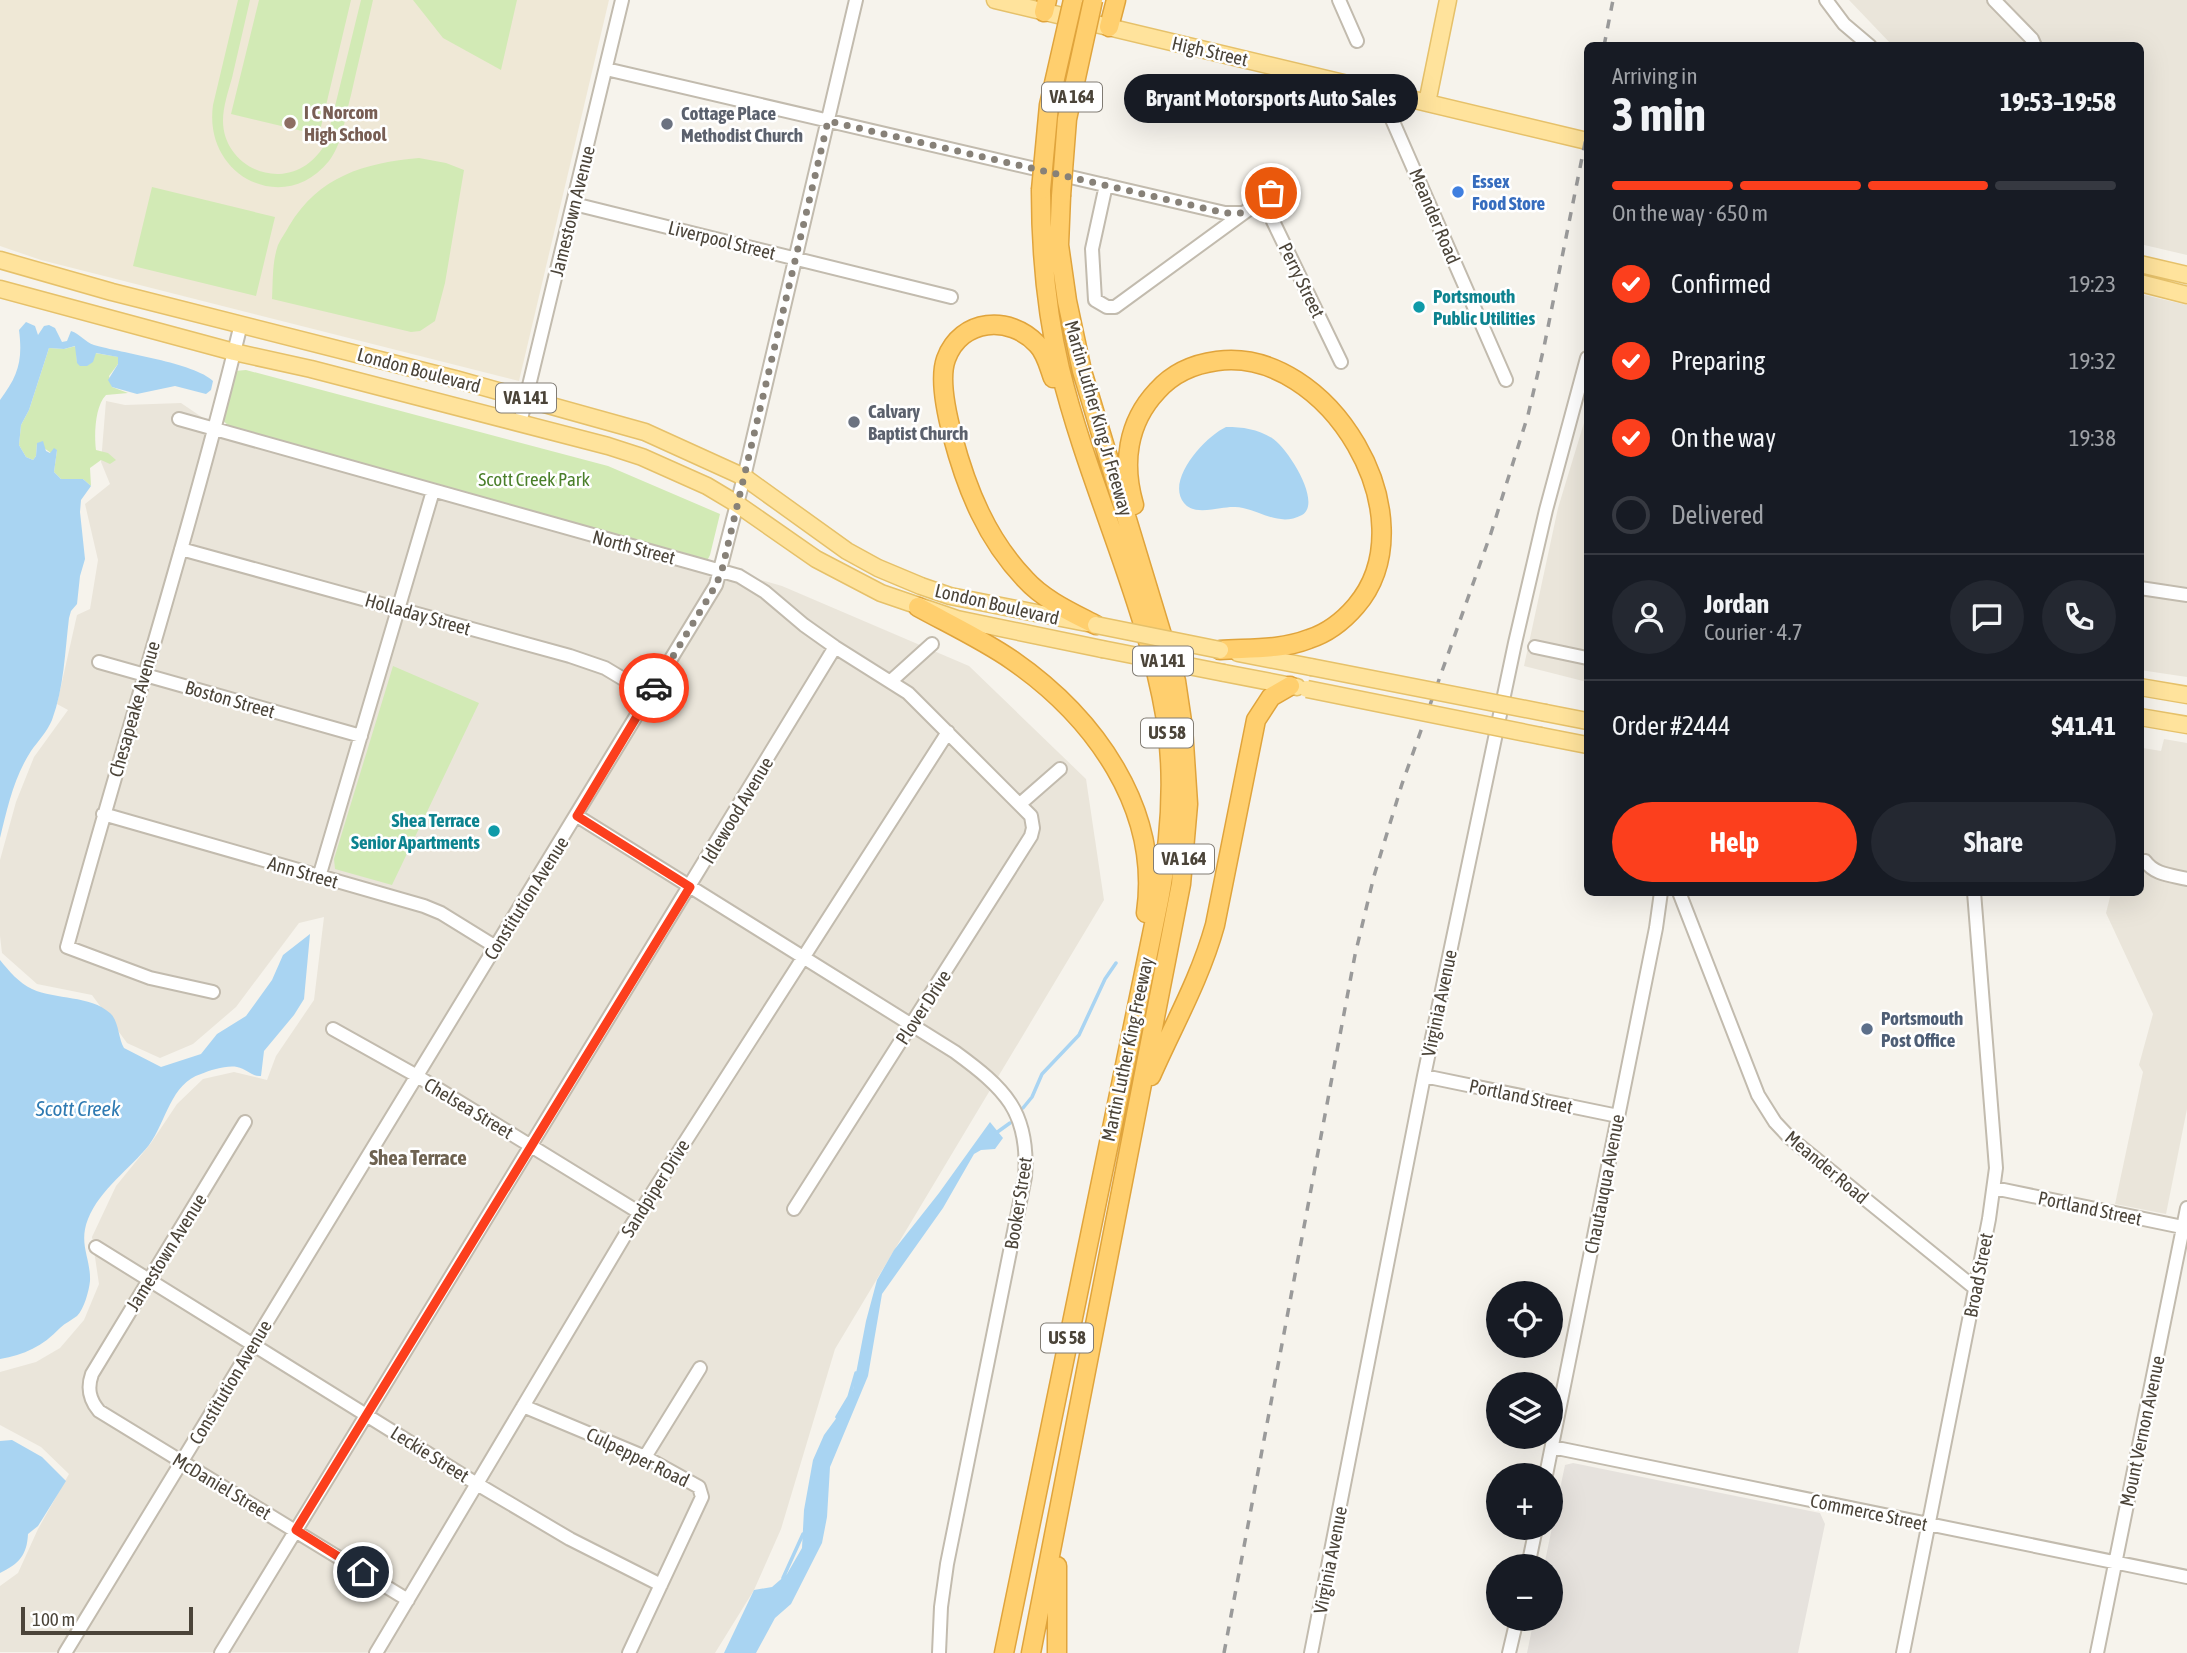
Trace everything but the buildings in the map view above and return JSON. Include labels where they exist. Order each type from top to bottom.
[{"type":"highway","name":"Martin Luther King Jr Freeway","points":[[1073,0],[1049,105],[1041,190],[1042,260],[1050,321],[1065,388],[1085,450]]},
{"type":"highway","name":"Martin Luther King Jr Freeway","points":[[1093,0],[1067,119],[1059,245],[1067,301],[1082,371],[1149,584]]},
{"type":"highway","points":[[1109,27],[1116,0]]},
{"type":"highway","name":"US 58","points":[[1085,450],[1059,395],[1045,356],[1029,337],[1003,324],[990,324],[968,331],[951,348],[942,377],[944,396],[955,442],[980,513],[994,538],[1025,580],[1043,596],[1096,625]]},
{"type":"highway","points":[[1149,584],[1130,491],[1127,462],[1133,426],[1142,411],[1164,383],[1194,366],[1210,362],[1244,360],[1277,369],[1292,377],[1330,409],[1364,460],[1383,518],[1384,535],[1378,569],[1371,585],[1350,613],[1319,635],[1281,646],[1220,650]]},
{"type":"highway","name":"Martin Luther King Freeway","points":[[1004,1653],[1166,859],[1170,817],[1166,721],[1150,649],[1085,450]]},
{"type":"highway","name":"Martin Luther King Freeway","points":[[1031,1653],[1181,884],[1188,803],[1183,728],[1176,681],[1149,584]]},
{"type":"highway","points":[[918,607],[984,642],[1035,677],[1080,719],[1118,769],[1131,798],[1144,841],[1148,871],[1148,896],[1138,958],[1132,1024]]},
{"type":"highway","name":"US 58","points":[[1132,1133],[1150,1078],[1206,956],[1215,925],[1256,720],[1271,697],[1298,687]]},
{"type":"highway","points":[[1057,1653],[1055,1600],[1059,1505]]},
{"type":"main road","name":"High Street","points":[[995,0],[1046,6],[1109,27],[1584,140]]},
{"type":"main road","points":[[1427,103],[1448,0]]},
{"type":"main road","name":"London Boulevard","points":[[0,260],[112,292],[526,398],[645,432],[744,477],[847,551],[878,568],[921,586],[972,601],[1584,720]]},
{"type":"main road","points":[[2144,265],[2186,272]]},
{"type":"main road","points":[[2144,285],[2184,294]]},
{"type":"main road","name":"London Boulevard","points":[[0,289],[234,352],[520,422],[642,457],[707,486],[816,559],[881,593],[918,607],[997,628],[1584,744]]},
{"type":"main road","points":[[2144,688],[2187,695]]},
{"type":"main road","points":[[2144,718],[2187,725]]},
{"type":"street","name":"Jamestown Avenue","points":[[520,422],[622,0]]},
{"type":"street","name":"Constitution Avenue","points":[[65,1653],[716,585],[722,570],[856,0]]},
{"type":"street","points":[[1339,0],[1357,41]]},
{"type":"street","points":[[1826,0],[1834,13],[1865,42]]},
{"type":"street","points":[[1994,0],[2033,42]]},
{"type":"street","points":[[606,69],[1225,213],[1243,213]]},
{"type":"street","name":"Meander Road","points":[[1380,92],[1506,380]]},
{"type":"street","points":[[1106,185],[1092,249],[1095,300],[1107,307],[1115,307],[1271,193]]},
{"type":"street","name":"Liverpool Street","points":[[574,204],[951,297]]},
{"type":"street","name":"Perry Street","points":[[1255,204],[1271,217],[1341,362]]},
{"type":"street","points":[[2184,294],[2186,272]]},
{"type":"street","name":"Chesapeake Avenue","points":[[213,992],[150,978],[67,947],[103,814],[216,429],[241,324]]},
{"type":"street","name":"Virginia Avenue","points":[[1311,1653],[1424,1076],[1515,643],[1546,510],[1584,369]]},
{"type":"street","name":"North Street","points":[[179,419],[739,576],[835,647],[908,693],[1020,804]]},
{"type":"street","points":[[319,877],[433,491]]},
{"type":"street","name":"Holladay Street","points":[[181,549],[605,668],[650,695]]},
{"type":"street","points":[[2144,589],[2187,595]]},
{"type":"street","points":[[891,681],[932,644]]},
{"type":"street","name":"Idlewood Avenue","points":[[221,1653],[835,647]]},
{"type":"street","points":[[1535,647],[1584,657]]},
{"type":"street","name":"Boston Street","points":[[99,662],[361,736]]},
{"type":"street","name":"Sandpiper Drive","points":[[376,1653],[640,1213],[948,732]]},
{"type":"street","points":[[1020,804],[1060,769]]},
{"type":"street","name":"Plover Drive","points":[[794,1209],[1031,836],[1032,819],[1020,804]]},
{"type":"street","name":"Ann Street","points":[[103,814],[442,914],[496,947]]},
{"type":"street","name":"Booker Street","points":[[577,816],[955,1052],[1000,1088],[1020,1121],[1027,1158],[1023,1190],[947,1564],[941,1607],[939,1653]]},
{"type":"street","points":[[2145,861],[2157,872],[2187,879]]},
{"type":"street","name":"Chautauqua Avenue","points":[[1563,1392],[1660,896]]},
{"type":"street","name":"Meander Road","points":[[1681,896],[1758,1095],[1774,1122],[1790,1138],[1976,1289]]},
{"type":"street","name":"Broad Street","points":[[1903,1653],[1976,1289],[1996,1168],[1974,896]]},
{"type":"street","name":"Chelsea Street","points":[[333,1029],[417,1076],[640,1213]]},
{"type":"street","name":"Portland Street","points":[[1424,1076],[1618,1116]]},
{"type":"street","name":"Jamestown Avenue","points":[[89,1382],[245,1122]]},
{"type":"street","name":"Portland Street","points":[[1994,1188],[2185,1228]]},
{"type":"street","name":"Mount Vernon Avenue","points":[[2097,1653],[2187,1208]]},
{"type":"street","name":"Leckie Street","points":[[96,1247],[477,1484],[570,1539],[661,1585]]},
{"type":"street","points":[[645,1457],[700,1368]]},
{"type":"street","name":"McDaniel Street","points":[[89,1382],[90,1396],[99,1411],[408,1600]]},
{"type":"street","name":"Culpepper Road","points":[[523,1406],[645,1457],[702,1491],[702,1497],[629,1653]]},
{"type":"street","name":"Commerce Street","points":[[1562,1449],[2187,1577]]},
{"type":"street","points":[[1509,1653],[1514,1631]]},
{"type":"shaded area","name":"I C Norcom High School","points":[[0,0],[609,0],[519,381],[41,260],[0,246]]},
{"type":"shaded area","points":[[1849,0],[2187,0],[2187,255],[2144,245],[2144,42],[1889,42]]},
{"type":"shaded area","points":[[2144,295],[2187,305],[2187,677],[2144,671]]},
{"type":"shaded area","points":[[106,401],[125,405],[181,403],[212,424],[782,586],[969,666],[1086,779],[1104,900],[835,1349],[781,1529],[754,1590],[715,1653],[0,1652],[0,1586],[18,1573],[38,1529],[69,1474],[41,1447],[0,1425],[0,1372],[36,1362],[60,1348],[84,1320],[99,1284],[92,1237],[116,1186],[151,1143],[177,1104],[203,1079],[234,1072],[267,1080],[276,1056],[314,1000],[324,917],[299,923],[236,1007],[193,1044],[160,1058],[127,1043],[92,995],[37,984],[2,953],[0,860],[16,802],[34,757],[68,710],[57,704],[77,615],[90,609],[98,560],[85,504],[110,484],[101,462]]},
{"type":"shaded area","points":[[1584,423],[1584,681],[1524,666],[1558,508]]},
{"type":"shaded area","points":[[2164,739],[2187,743],[2187,1109],[2166,1214],[2115,1204],[2143,1072],[2139,1065],[2153,1014],[2106,913],[2110,896],[2144,896],[2144,748],[2161,751]]},
{"type":"shaded area","points":[[1573,1463],[1820,1513],[1825,1524],[1798,1653],[1527,1653],[1532,1631],[1563,1631],[1563,1554],[1546,1554],[1549,1540],[1563,1540],[1565,1465]]},
{"type":"green space","points":[[238,0],[250,0],[225,105],[224,132],[233,151],[248,166],[279,174],[306,165],[326,143],[361,0],[373,0],[338,146],[329,161],[311,178],[290,186],[270,187],[250,181],[233,169],[221,152],[213,130],[213,105]]},
{"type":"green space","points":[[259,0],[351,0],[319,135],[231,114]]},
{"type":"green space","points":[[413,0],[517,0],[501,70],[443,38]]},
{"type":"green space","points":[[419,158],[446,163],[464,170],[445,283],[435,321],[420,331],[411,332],[272,299],[278,245],[301,209],[314,195],[345,175],[362,169]]},
{"type":"green space","points":[[152,187],[275,217],[256,296],[133,266]]},
{"type":"green space","points":[[76,346],[77,363],[95,353],[119,357],[118,364],[109,376],[112,387],[128,393],[106,395],[102,400],[95,429],[96,450],[108,453],[116,460],[110,464],[101,460],[90,468],[91,486],[83,479],[61,479],[54,472],[57,450],[51,453],[37,443],[33,460],[26,457],[19,445],[21,425],[29,410],[49,348],[64,349]]},
{"type":"green space","name":"Scott Creek Park","points":[[246,370],[608,466],[720,514],[710,555],[707,561],[229,426],[220,418],[235,371]]},
{"type":"green space","points":[[393,666],[479,703],[392,885],[335,869],[334,859]]},
{"type":"water","points":[[26,322],[35,326],[38,335],[44,326],[49,325],[55,328],[62,342],[67,341],[71,331],[94,345],[175,364],[213,381],[211,390],[206,394],[175,386],[137,394],[112,387],[108,380],[118,364],[118,357],[96,353],[93,362],[80,366],[77,363],[75,346],[64,349],[49,348],[29,410],[21,425],[19,445],[26,457],[33,460],[37,443],[43,441],[46,451],[50,453],[54,448],[57,450],[54,472],[61,479],[83,479],[91,486],[81,500],[80,512],[85,559],[77,604],[69,618],[64,669],[56,708],[50,724],[20,771],[0,838],[0,400],[18,368],[19,330]]},
{"type":"water","points":[[1226,427],[1244,428],[1272,438],[1286,452],[1306,488],[1307,509],[1302,515],[1284,519],[1244,508],[1201,510],[1184,503],[1180,494],[1180,483],[1190,460],[1208,439]]},
{"type":"water","name":"Scott Creek","points":[[310,934],[304,999],[264,1051],[261,1076],[241,1068],[229,1067],[201,1074],[183,1086],[170,1104],[149,1145],[100,1198],[88,1219],[84,1236],[90,1281],[80,1313],[40,1345],[0,1359],[0,960],[32,989],[102,1007],[115,1020],[124,1048],[161,1067],[201,1054],[217,1034],[246,1016],[272,980],[283,955]]},
{"type":"water","points":[[990,1122],[1003,1138],[995,1149],[981,1150],[974,1154],[943,1208],[882,1294],[868,1376],[830,1467],[827,1517],[822,1543],[791,1604],[775,1618],[756,1653],[724,1653],[754,1590],[772,1587],[787,1574],[802,1548],[804,1510],[813,1460],[824,1435],[843,1409],[853,1389],[877,1280],[894,1250]]},
{"type":"water","points":[[12,1440],[42,1457],[66,1481],[38,1526],[28,1534],[21,1558],[0,1573],[0,1441]]},
{"type":"waterway","points":[[1023,1108],[1032,1097],[1042,1074],[1079,1035],[1105,979],[1116,963]]},
{"type":"waterway","points":[[996,1133],[1010,1123]]},
{"type":"waterway","points":[[837,1417],[849,1397],[856,1373]]},
{"type":"waterway","points":[[783,1578],[803,1534]]},
{"type":"railway","points":[[1605,42],[1613,0]]},
{"type":"railway","points":[[1224,1653],[1355,955],[1374,876],[1402,784],[1491,533],[1528,415],[1584,148]]},
{"type":"way so far","points":[[654,688],[716,585],[722,570],[828,121],[1225,213],[1243,213],[1271,193]]},
{"type":"place","name":"I C Norcom High School","points":[[290,123]]},
{"type":"place","name":"Cottage Place Methodist Church","points":[[667,124]]},
{"type":"place","name":"Essex Food Store","points":[[1458,192]]},
{"type":"place","name":"Bryant Motorsports Auto Sales","points":[[1271,193]]},
{"type":"place","name":"Portsmouth Public Utilities","points":[[1419,307]]},
{"type":"place","name":"Calvary Baptist Church","points":[[854,422]]},
{"type":"place","name":"Shea Terrace Senior Apartments","points":[[494,831]]},
{"type":"place","name":"Portsmouth Post Office","points":[[1867,1029]]},
{"type":"district","name":"Shea Terrace","points":[[418,1158]]},
{"type":"route","points":[[363,1572],[296,1530],[690,887],[577,816],[654,688]]}]
